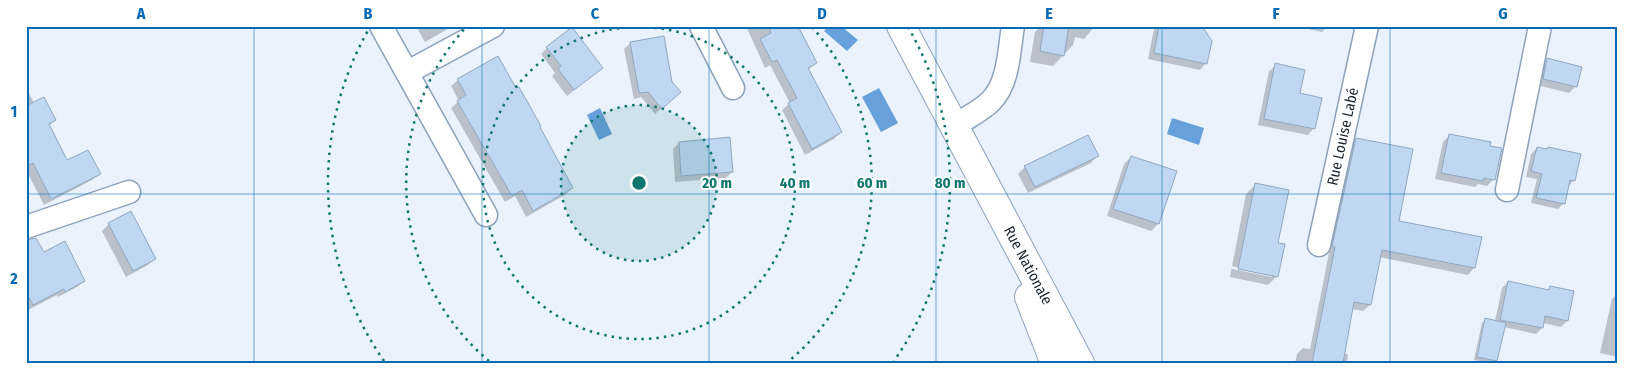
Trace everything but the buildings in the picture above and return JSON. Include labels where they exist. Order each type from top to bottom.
[{"type":"main road","name":"Rue Nationale","points":[[901,26],[1080,363]]},
{"type":"main road","name":"Rue Nationale","points":[[977,168],[1055,363]]},
{"type":"street","points":[[381,26],[486,215]]},
{"type":"street","points":[[408,72],[493,26]]},
{"type":"street","points":[[701,26],[733,88]]},
{"type":"street","points":[[955,126],[991,101],[999,90],[1004,75],[1013,26]]},
{"type":"street","name":"Rue Louise Labé","points":[[1319,245],[1367,26]]},
{"type":"street","points":[[1506,190],[1540,26]]},
{"type":"street","points":[[29,221],[129,192]]},
{"type":"water","points":[[829,26],[841,26],[858,40],[847,51],[824,31]]},
{"type":"water","points":[[879,88],[898,123],[881,132],[862,97]]},
{"type":"water","points":[[600,108],[612,134],[599,140],[587,115]]},
{"type":"water","points":[[1172,118],[1204,128],[1199,145],[1167,134]]}]
